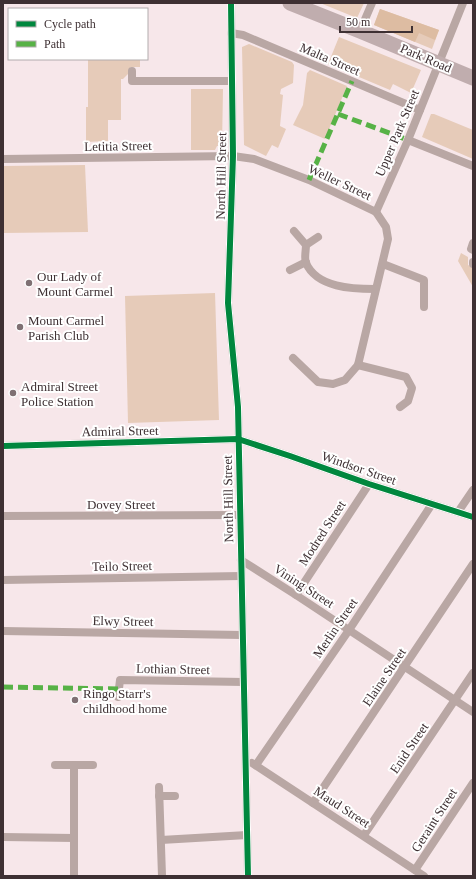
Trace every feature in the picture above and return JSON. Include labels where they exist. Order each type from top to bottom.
[{"type":"highway","name":"Park Road","points":[[290,3],[473,78]]},
{"type":"street","name":"North Hill Street","points":[[231,3],[230,33],[233,156],[228,303],[238,407],[248,876]]},
{"type":"street","points":[[360,31],[372,3]]},
{"type":"street","name":"Upper Park Street","points":[[376,212],[408,140],[463,3]]},
{"type":"street","name":"Malta Street","points":[[230,33],[243,35],[420,110]]},
{"type":"street","points":[[132,71],[132,81],[232,81]]},
{"type":"street","points":[[408,140],[473,166]]},
{"type":"street","name":"Letitia Street","points":[[3,159],[233,156]]},
{"type":"street","name":"Weller Street","points":[[233,156],[254,159],[309,180],[376,212],[386,227],[388,239],[358,365]]},
{"type":"street","points":[[294,231],[306,245],[306,262],[315,274],[327,282],[352,289],[375,289]]},
{"type":"street","points":[[306,245],[318,236]]},
{"type":"street","points":[[290,270],[306,262]]},
{"type":"street","points":[[382,264],[424,280],[424,307]]},
{"type":"street","points":[[293,358],[318,382],[334,384],[345,380],[358,365],[406,376],[412,388],[408,401],[400,408]]},
{"type":"street","name":"Admiral Street","points":[[3,446],[238,440]]},
{"type":"street","name":"Windsor Street","points":[[238,440],[473,517]]},
{"type":"street","name":"Modred Street","points":[[296,595],[369,484]]},
{"type":"street","points":[[458,512],[473,490]]},
{"type":"street","name":"Merlin Street","points":[[256,765],[349,630],[432,504]]},
{"type":"street","name":"Dovey Street","points":[[3,516],[240,515]]},
{"type":"street","name":"Vining Street","points":[[241,560],[473,712]]},
{"type":"street","name":"Elaine Street","points":[[313,803],[473,564]]},
{"type":"street","name":"Teilo Street","points":[[3,580],[241,576]]},
{"type":"street","name":"Elwy Street","points":[[3,631],[242,635]]},
{"type":"street","name":"Enid Street","points":[[364,835],[473,673]]},
{"type":"street","name":"Lothian Street","points":[[118,697],[120,680],[244,682]]},
{"type":"street","name":"Maud Street","points":[[246,759],[364,835],[424,876]]},
{"type":"street","points":[[55,765],[93,765]]},
{"type":"street","points":[[74,765],[74,876]]},
{"type":"street","name":"Geraint Street","points":[[416,870],[473,783]]},
{"type":"street","points":[[159,787],[162,840],[162,876]]},
{"type":"street","points":[[159,796],[175,796]]},
{"type":"street","points":[[162,840],[247,835]]},
{"type":"street","points":[[3,837],[74,838]]},
{"type":"shaded area","points":[[320,3],[364,3],[357,18]]},
{"type":"shaded area","points":[[380,9],[439,30],[432,49],[374,25]]},
{"type":"shaded area","points":[[380,9],[439,30],[435,40],[419,33],[415,42],[374,25]]},
{"type":"shaded area","points":[[339,37],[421,70],[411,93],[393,84],[390,90],[328,64]]},
{"type":"shaded area","points":[[249,44],[292,62],[294,65],[293,83],[281,89],[280,94],[283,95],[280,126],[286,129],[278,148],[272,145],[266,156],[244,145],[242,47]]},
{"type":"shaded area","points":[[88,60],[140,60],[140,67],[130,67],[131,71],[123,79],[121,79],[121,120],[108,120],[108,141],[86,142],[86,107],[88,107]]},
{"type":"shaded area","points":[[310,70],[347,86],[325,139],[293,125],[303,105],[307,73]]},
{"type":"shaded area","points":[[191,89],[223,89],[222,146],[217,146],[215,150],[191,150]]},
{"type":"shaded area","points":[[431,114],[473,130],[473,159],[422,137]]},
{"type":"shaded area","points":[[85,165],[88,232],[3,233],[3,166]]},
{"type":"shaded area","points":[[461,253],[468,257],[468,265],[473,267],[473,287],[458,261]]},
{"type":"shaded area","points":[[215,293],[219,420],[128,423],[125,296]]},
{"type":"marked path","points":[[309,180],[352,81]]},
{"type":"marked path","points":[[338,114],[408,140]]},
{"type":"marked path","points":[[3,687],[119,689]]},
{"type":"cycle path","points":[[231,3],[233,156],[228,303],[238,407],[248,876]]},
{"type":"cycle path","points":[[3,446],[238,439],[369,484],[473,517]]},
{"type":"place","name":"Our Lady of Mount Carmel","points":[[29,283]]},
{"type":"place","name":"Mount Carmel Parish Club","points":[[20,327]]},
{"type":"place","name":"Admiral Street Police Station","points":[[13,393]]},
{"type":"place","name":"Ringo Starr's childhood home","points":[[75,700]]}]
